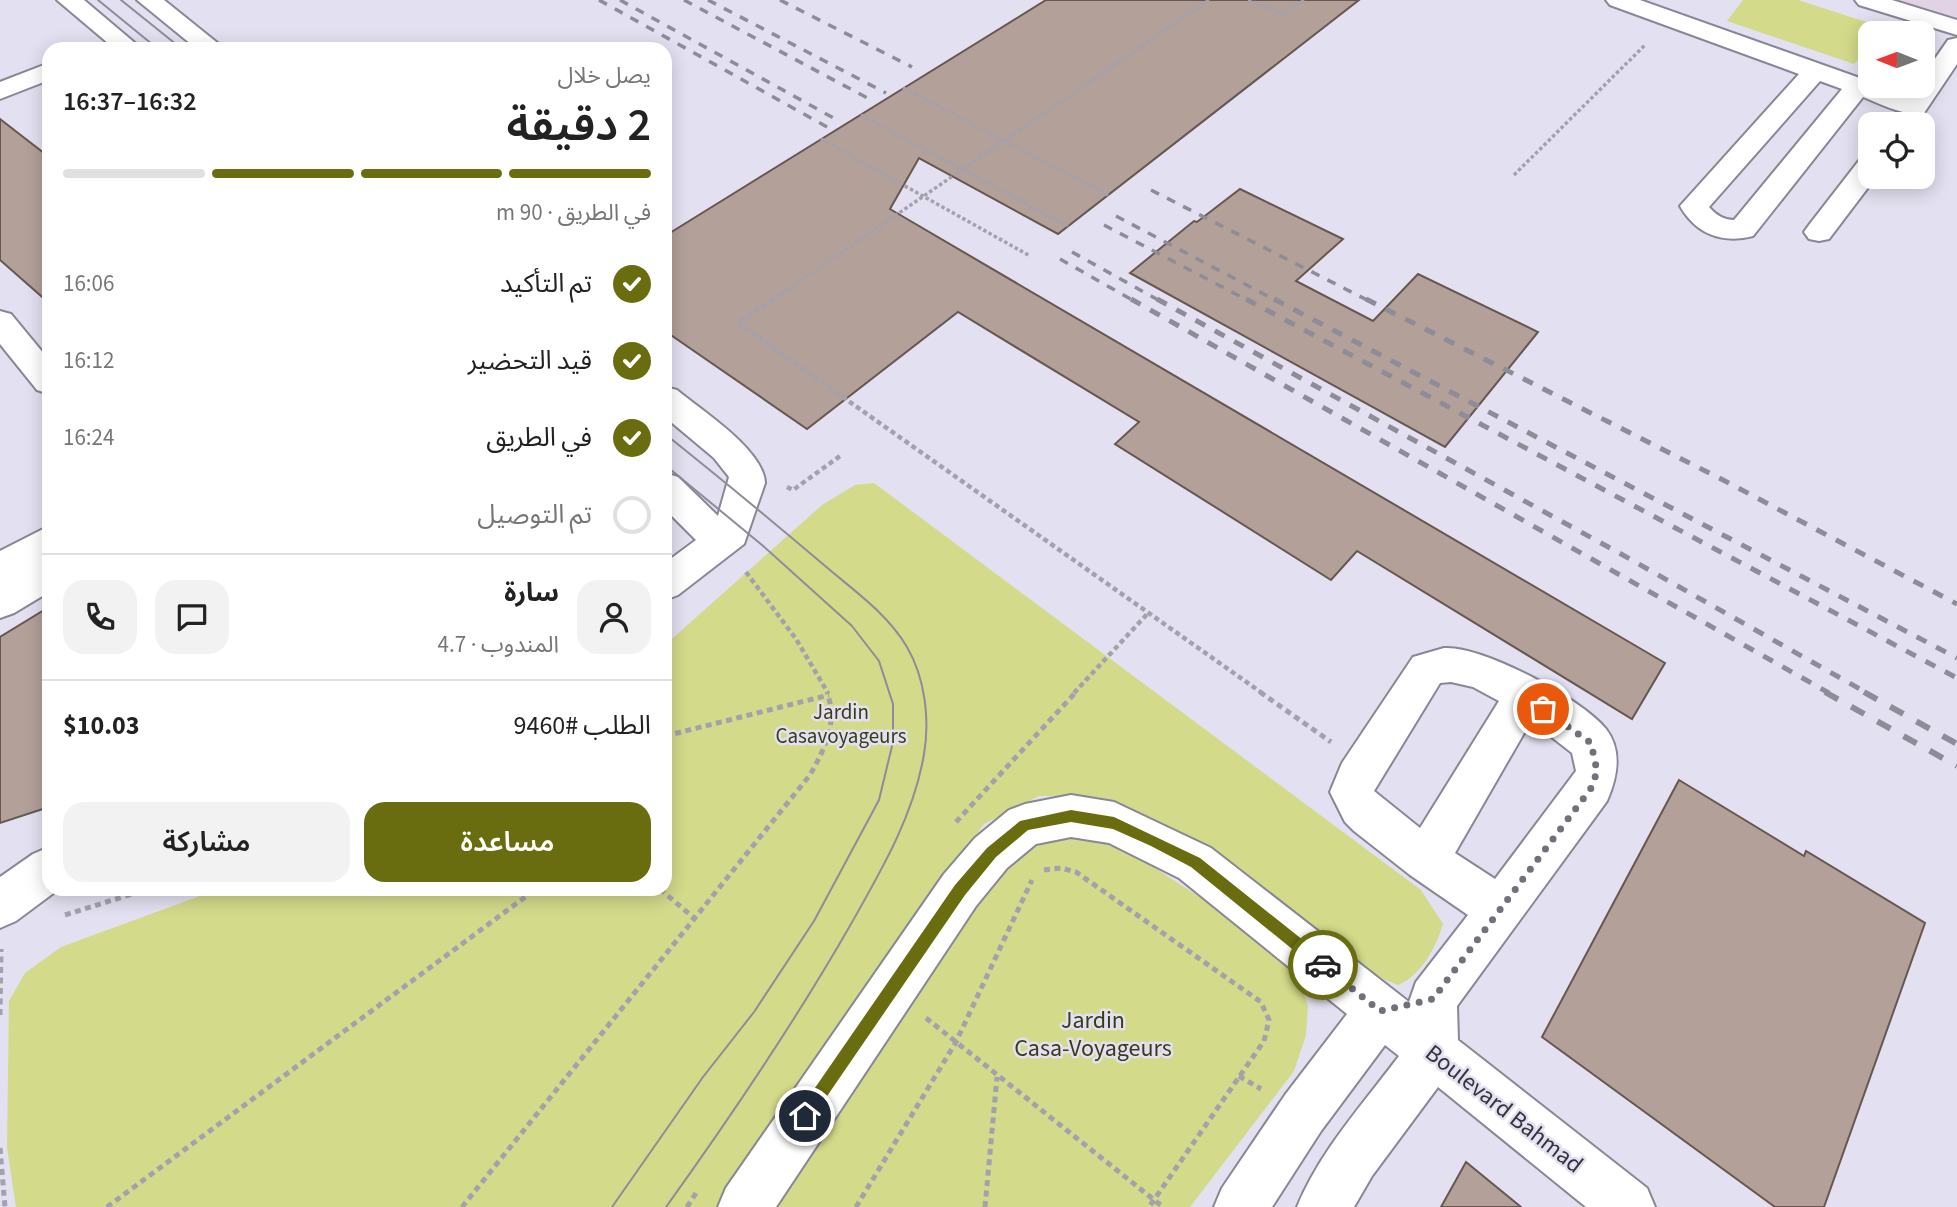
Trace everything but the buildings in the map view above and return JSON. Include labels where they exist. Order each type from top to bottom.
[{"type":"street","points":[[69,0],[115,42]]},
{"type":"street","points":[[149,0],[204,42]]},
{"type":"street","points":[[1618,0],[1680,9],[1814,72],[1858,83]]},
{"type":"street","points":[[1867,0],[1902,21]]},
{"type":"street","points":[[1936,27],[1957,29]]},
{"type":"street","points":[[1911,112],[1957,45]]},
{"type":"street","points":[[1814,72],[1694,206],[1698,214],[1713,226],[1731,231],[1744,229],[1858,91]]},
{"type":"street","points":[[0,91],[42,74]]},
{"type":"street","points":[[1883,98],[1902,112]]},
{"type":"street","points":[[1819,232],[1858,181]]},
{"type":"street","points":[[0,323],[42,374]]},
{"type":"street","points":[[672,405],[726,449],[747,474],[744,498],[731,534],[672,579]]},
{"type":"street","points":[[672,497],[710,552]]},
{"type":"street","points":[[0,569],[42,545]]},
{"type":"street","points":[[0,602],[42,577]]},
{"type":"street","points":[[1324,1207],[1354,1158],[1433,1052],[1433,999],[1501,910],[1592,787],[1596,776],[1591,743],[1524,696],[1495,678],[1475,670],[1456,665],[1427,669],[1352,787],[1355,801],[1368,816],[1426,860],[1501,910]]},
{"type":"street","points":[[1426,860],[1524,696]]},
{"type":"street","name":"Boulevard Bahmad","points":[[745,1207],[960,890],[992,853],[1025,825],[1071,816],[1114,823],[1195,863],[1628,1207]]},
{"type":"street","points":[[0,873],[42,860]]},
{"type":"street","points":[[0,905],[42,874]]},
{"type":"street","points":[[1241,1207],[1303,1113],[1380,1011],[1433,999]]},
{"type":"path","points":[[1209,0],[738,323],[1320,733],[1365,768]]},
{"type":"path","points":[[1248,0],[1284,14],[1304,0]]},
{"type":"path","points":[[1514,175],[1680,9]]},
{"type":"path","points":[[903,88],[1108,195]]},
{"type":"path","points":[[861,114],[1068,226]]},
{"type":"path","points":[[821,139],[1030,256]]},
{"type":"path","points":[[462,1207],[810,775],[823,751],[833,710],[823,680],[738,560],[717,579],[710,552]]},
{"type":"path","points":[[672,734],[829,695]]},
{"type":"path","points":[[858,1206],[956,1042],[1033,877],[1046,869],[1061,868],[1076,872],[1261,1002],[1269,1020],[1264,1041],[1149,1207]]},
{"type":"path","points":[[62,916],[126,896]]},
{"type":"path","points":[[107,1207],[527,896]]},
{"type":"path","points":[[668,896],[694,919]]},
{"type":"path","points":[[0,1015],[1,946]]},
{"type":"path","points":[[891,990],[1163,1207]]},
{"type":"path","points":[[985,1207],[998,1076]]},
{"type":"path","points":[[0,1148],[5,1207]]},
{"type":"shaded area","points":[[1882,0],[1957,0],[1957,21]]},
{"type":"green space","points":[[1743,0],[1798,0],[1863,21],[1858,21],[1858,60],[1854,64],[1727,21]]},
{"type":"green space","name":"Jardin Casavoyageurs","points":[[874,483],[1421,890],[1443,924],[1432,951],[1421,967],[1398,985],[1359,969],[1155,822],[1098,797],[1039,796],[984,824],[921,910],[723,1207],[16,1207],[7,1148],[9,1001],[25,973],[61,947],[200,896],[672,896],[672,639],[822,505],[855,485]]},
{"type":"green space","name":"Jardin Casa-Voyageurs","points":[[1060,838],[1115,842],[1218,909],[1296,971],[1308,1006],[1306,1035],[1294,1071],[1190,1207],[777,1207],[982,889],[1019,853]]},
{"type":"tram line","points":[[98,0],[149,42]]},
{"type":"tram line","points":[[121,0],[173,42]]},
{"type":"tram line","points":[[666,1207],[785,1032],[874,884],[913,799],[926,741],[922,685],[907,647],[890,623],[858,593],[672,440]]},
{"type":"tram line","points":[[612,1207],[703,1077],[754,1012],[814,921],[879,800],[893,742],[893,704],[879,661],[852,626],[762,545],[672,471]]},
{"type":"railway","points":[[599,0],[829,128]]},
{"type":"railway","points":[[620,0],[839,121]]},
{"type":"railway","points":[[684,0],[873,101]]},
{"type":"railway","points":[[708,0],[886,93]]},
{"type":"railway","points":[[780,0],[912,67]]},
{"type":"railway","points":[[1151,190],[1369,301]]},
{"type":"railway","points":[[1116,216],[1277,301]]},
{"type":"railway","points":[[1104,225],[1249,301]]},
{"type":"railway","points":[[1072,252],[1160,301]]},
{"type":"railway","points":[[1060,259],[1134,301]]},
{"type":"railway","points":[[1131,299],[1829,693]]},
{"type":"railway","points":[[1157,299],[1621,554],[1867,693]]},
{"type":"railway","points":[[1246,299],[1957,678]]},
{"type":"railway","points":[[1274,299],[1957,658]]},
{"type":"railway","points":[[1366,299],[1725,481],[1957,604]]},
{"type":"railway","points":[[1825,692],[1957,766]]},
{"type":"railway","points":[[1864,692],[1957,744]]},
{"type":"way so far","points":[[1323,965],[1380,1011],[1433,999],[1592,787],[1597,771],[1591,743],[1543,709]]},
{"type":"route","points":[[805,1116],[960,890],[992,853],[1025,825],[1071,816],[1114,823],[1155,842],[1195,863],[1323,965]]}]
